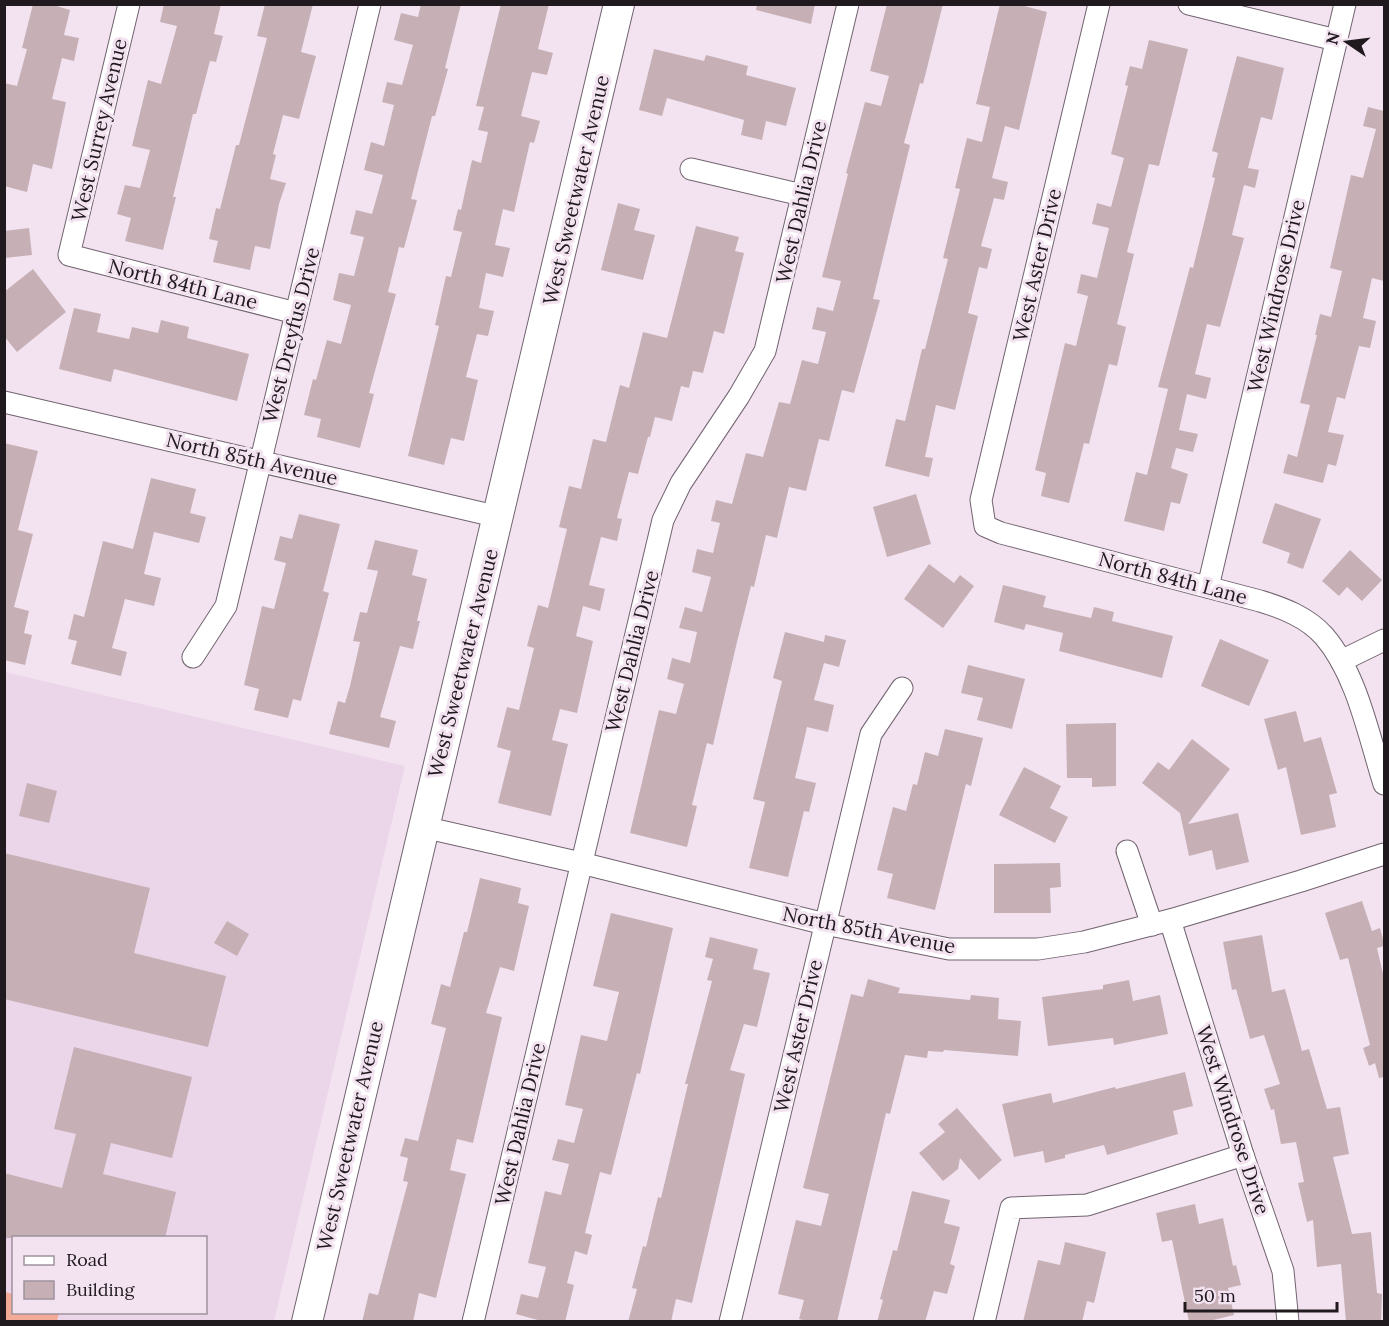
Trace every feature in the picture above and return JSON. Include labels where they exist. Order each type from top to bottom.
[{"type":"street","name":"West Surrey Avenue","points":[[69,255],[129,4]]},
{"type":"street","name":"West Dreyfus Drive","points":[[193,657],[226,606],[370,4]]},
{"type":"street","name":"West Sweetwater Avenue","points":[[307,1322],[619,4]]},
{"type":"street","name":"West Dahlia Drive","points":[[473,1322],[663,520],[681,483],[739,396],[765,351],[848,4]]},
{"type":"street","name":"West Aster Drive","points":[[985,526],[981,500],[1099,4]]},
{"type":"street","points":[[1189,4],[1336,40]]},
{"type":"street","name":"West Windrose Drive","points":[[1208,587],[1345,4]]},
{"type":"street","points":[[691,169],[802,195]]},
{"type":"street","name":"North 84th Lane","points":[[69,255],[296,313]]},
{"type":"street","name":"North 85th Avenue","points":[[4,402],[499,517]]},
{"type":"street","name":"North 84th Lane","points":[[985,526],[1001,533],[1282,608],[1303,619],[1323,636],[1341,662],[1353,686],[1384,784]]},
{"type":"street","points":[[1341,662],[1384,640]]},
{"type":"street","name":"West Aster Drive","points":[[730,1322],[871,734],[902,688]]},
{"type":"street","name":"North 85th Avenue","points":[[423,827],[581,863],[825,924],[949,949],[1038,949],[1084,942],[1301,881],[1384,854]]},
{"type":"street","name":"West Windrose Drive","points":[[1127,851],[1161,922],[1283,1271],[1288,1322]]},
{"type":"street","points":[[984,1322],[1011,1208],[1087,1204],[1243,1155]]},
{"type":"shaded area","points":[[5,672],[405,766],[274,1321],[5,1322]]},
{"type":"shaded area","points":[[5,1292],[12,1294],[12,1314],[59,1314],[57,1321],[5,1321]]},
{"type":"building","points":[[33,4],[50,4],[70,10],[64,35],[79,38],[74,61],[62,58],[52,99],[66,102],[52,169],[33,164],[27,192],[4,186],[4,83],[17,86],[27,49],[22,48]]},
{"type":"building","points":[[164,4],[221,4],[214,34],[223,36],[216,62],[210,61],[196,114],[193,114],[163,250],[125,241],[131,218],[117,214],[125,185],[140,188],[150,150],[132,146],[148,80],[161,84],[177,26],[160,22]]},
{"type":"building","points":[[265,4],[313,4],[301,52],[316,56],[299,119],[283,115],[273,154],[276,155],[270,179],[286,183],[279,204],[270,249],[255,246],[250,270],[213,262],[218,241],[209,239],[216,208],[220,209],[236,145],[239,145],[267,38],[257,36]]},
{"type":"building","points":[[421,4],[461,4],[445,68],[448,69],[435,116],[432,116],[411,199],[417,200],[404,248],[399,247],[388,292],[396,294],[369,393],[374,394],[360,448],[317,437],[321,419],[304,415],[313,379],[316,380],[327,340],[341,344],[351,305],[333,300],[339,273],[354,276],[364,237],[350,234],[356,210],[372,214],[383,175],[364,170],[371,142],[384,146],[394,105],[382,102],[387,82],[402,85],[413,45],[394,40],[401,13],[418,17]]},
{"type":"building","points":[[501,4],[549,4],[538,49],[553,53],[547,75],[532,72],[521,116],[540,121],[534,143],[530,142],[514,212],[503,209],[495,245],[510,248],[503,277],[486,273],[479,308],[494,311],[488,336],[477,334],[466,377],[478,380],[464,441],[451,438],[444,465],[408,456],[439,326],[435,325],[446,276],[451,277],[462,232],[453,230],[458,209],[461,210],[472,160],[481,163],[488,132],[478,130],[484,107],[476,106]]},
{"type":"building","points":[[757,4],[815,4],[811,24],[756,10]]},
{"type":"building","points":[[887,4],[943,4],[923,84],[920,83],[904,143],[910,145],[873,299],[880,300],[854,393],[842,390],[829,441],[819,439],[806,491],[789,487],[777,538],[766,535],[754,587],[751,586],[713,745],[707,743],[692,805],[697,806],[687,847],[630,833],[659,710],[676,714],[684,684],[667,679],[672,658],[690,663],[697,632],[679,628],[685,607],[702,612],[711,577],[692,572],[697,549],[713,553],[720,523],[711,521],[716,500],[732,504],[746,453],[763,457],[779,402],[790,404],[802,360],[818,364],[826,332],[812,329],[817,307],[833,311],[841,281],[822,277],[848,174],[846,173],[865,102],[881,106],[889,76],[870,71]]},
{"type":"building","points":[[1000,4],[1017,4],[1047,12],[1019,130],[1005,126],[992,178],[1008,182],[1004,200],[994,198],[981,246],[992,249],[987,269],[979,267],[968,313],[978,316],[955,410],[936,405],[925,457],[933,458],[929,477],[885,466],[896,419],[905,421],[922,349],[925,349],[948,259],[943,258],[960,189],[955,188],[967,138],[982,142],[990,107],[976,104]]},
{"type":"building","points":[[1149,40],[1188,49],[1159,166],[1149,164],[1127,252],[1134,254],[1117,324],[1126,327],[1117,366],[1109,364],[1089,444],[1084,443],[1069,503],[1041,496],[1046,473],[1035,470],[1065,343],[1076,346],[1088,296],[1077,293],[1081,274],[1097,278],[1109,228],[1092,224],[1097,203],[1111,207],[1124,158],[1111,154],[1128,86],[1125,85],[1130,66],[1142,69]]},
{"type":"building","points":[[654,49],[704,61],[706,55],[748,66],[746,75],[796,88],[786,126],[766,121],[762,140],[741,135],[744,120],[667,98],[662,116],[639,110]]},
{"type":"building","points":[[1237,56],[1284,68],[1272,120],[1261,117],[1248,168],[1259,170],[1255,188],[1244,185],[1232,235],[1244,238],[1220,327],[1207,324],[1195,374],[1211,378],[1206,399],[1187,394],[1179,430],[1198,434],[1193,452],[1176,448],[1171,468],[1188,474],[1180,504],[1171,502],[1164,531],[1124,521],[1136,472],[1147,475],[1168,389],[1158,387],[1190,267],[1193,268],[1215,178],[1212,177],[1218,153],[1212,151]]},
{"type":"building","points":[[1368,107],[1384,111],[1384,281],[1372,278],[1363,318],[1376,321],[1370,348],[1359,346],[1345,399],[1337,397],[1328,432],[1344,435],[1336,466],[1328,464],[1323,483],[1283,473],[1288,454],[1297,457],[1310,405],[1300,403],[1320,314],[1331,317],[1342,271],[1330,268],[1351,175],[1363,178],[1376,129],[1363,126]]},
{"type":"building","points":[[618,203],[640,209],[634,230],[655,235],[643,280],[601,270]]},
{"type":"building","points":[[696,226],[739,237],[735,251],[744,253],[724,334],[714,331],[703,373],[693,371],[689,388],[681,386],[672,421],[655,417],[638,474],[629,472],[617,518],[622,519],[617,541],[601,537],[589,585],[605,589],[600,611],[583,606],[576,636],[593,641],[577,713],[560,709],[552,740],[568,744],[551,816],[498,803],[511,751],[497,747],[507,707],[519,710],[534,648],[527,646],[538,605],[548,608],[567,529],[559,527],[569,486],[581,489],[593,439],[606,442],[620,385],[629,388],[643,332],[667,338]]},
{"type":"building","points":[[29,228],[32,255],[4,258],[4,231]]},
{"type":"building","points":[[33,269],[66,312],[17,352],[4,336],[4,292]]},
{"type":"building","points":[[74,308],[101,314],[97,332],[129,339],[132,327],[158,333],[161,320],[189,327],[187,338],[249,354],[237,401],[114,369],[111,382],[59,369]]},
{"type":"building","points":[[4,443],[38,451],[18,530],[33,534],[14,607],[29,611],[24,633],[32,635],[25,665],[4,660]]},
{"type":"building","points":[[151,478],[196,489],[190,513],[206,517],[199,543],[154,532],[144,574],[161,578],[154,606],[125,599],[112,648],[127,652],[121,676],[71,664],[77,641],[68,639],[74,614],[84,617],[103,541],[133,549]]},
{"type":"building","points":[[916,494],[931,544],[887,557],[873,507]]},
{"type":"building","points":[[1275,503],[1321,519],[1303,569],[1287,563],[1290,553],[1262,543]]},
{"type":"building","points":[[299,514],[340,524],[323,591],[329,593],[301,701],[293,699],[288,718],[254,710],[259,689],[244,685],[262,606],[274,609],[286,563],[274,560],[280,536],[292,539]]},
{"type":"building","points":[[375,540],[418,550],[412,575],[427,579],[413,649],[400,646],[380,717],[396,721],[389,748],[329,734],[338,701],[345,703],[360,642],[353,641],[360,612],[367,613],[378,571],[367,569]]},
{"type":"building","points":[[1350,550],[1382,580],[1362,601],[1347,587],[1339,596],[1322,581]]},
{"type":"building","points":[[929,564],[954,583],[960,575],[974,586],[943,628],[904,599]]},
{"type":"building","points":[[1003,585],[1046,596],[1043,607],[1091,618],[1094,607],[1114,612],[1112,621],[1173,636],[1162,678],[1059,651],[1063,633],[1026,624],[1024,630],[994,622]]},
{"type":"building","points":[[785,632],[824,642],[825,635],[846,640],[839,667],[824,663],[814,700],[834,705],[828,732],[807,727],[795,778],[816,783],[809,812],[804,811],[788,877],[749,868],[765,802],[753,799],[782,681],[773,678]]},
{"type":"building","points":[[1220,639],[1269,660],[1249,706],[1201,686]]},
{"type":"building","points":[[968,665],[1025,679],[1012,729],[977,720],[983,698],[961,693]]},
{"type":"building","points":[[1296,711],[1304,742],[1321,737],[1337,793],[1329,795],[1336,827],[1301,835],[1286,767],[1278,770],[1264,719]]},
{"type":"building","points":[[1116,723],[1116,786],[1092,787],[1092,778],[1067,778],[1066,724]]},
{"type":"building","points":[[945,729],[983,738],[971,786],[966,784],[935,910],[887,898],[893,874],[877,870],[893,807],[906,811],[913,784],[917,785],[925,752],[938,756]]},
{"type":"building","points":[[1192,739],[1230,769],[1188,824],[1238,813],[1249,862],[1216,870],[1212,850],[1189,856],[1180,813],[1142,783],[1158,762],[1169,770]]},
{"type":"building","points":[[1024,767],[1061,786],[1050,808],[1068,817],[1055,843],[999,815]]},
{"type":"building","points":[[27,783],[57,791],[49,823],[19,816]]},
{"type":"building","points":[[4,853],[150,888],[134,953],[226,976],[208,1047],[4,999]]},
{"type":"building","points":[[1060,863],[1061,887],[1050,888],[1051,913],[994,913],[994,864]]},
{"type":"building","points":[[480,878],[521,888],[518,903],[529,906],[514,971],[500,967],[486,1013],[502,1017],[473,1143],[457,1139],[450,1170],[466,1174],[436,1298],[419,1293],[413,1322],[362,1322],[369,1293],[378,1295],[408,1182],[403,1181],[408,1158],[400,1156],[405,1138],[418,1141],[446,1028],[431,1024],[441,984],[450,987]]},
{"type":"building","points":[[1362,901],[1372,931],[1380,928],[1384,943],[1384,946],[1377,948],[1384,978],[1384,1077],[1379,1078],[1375,1063],[1369,1066],[1363,1048],[1370,1045],[1348,958],[1340,960],[1325,913]]},
{"type":"building","points":[[611,913],[673,928],[640,1074],[637,1073],[611,1175],[600,1172],[585,1233],[592,1235],[587,1255],[575,1251],[567,1283],[574,1285],[565,1322],[545,1322],[516,1314],[521,1294],[538,1298],[546,1267],[528,1263],[545,1191],[561,1195],[569,1164],[552,1160],[558,1139],[574,1143],[583,1109],[565,1105],[581,1035],[607,1041],[619,992],[593,986]]},
{"type":"building","points":[[227,921],[249,934],[237,956],[214,943]]},
{"type":"building","points":[[1262,935],[1272,992],[1285,989],[1302,1051],[1309,1049],[1327,1109],[1340,1107],[1349,1154],[1333,1157],[1352,1234],[1371,1232],[1377,1293],[1382,1294],[1381,1322],[1346,1322],[1341,1264],[1317,1267],[1313,1220],[1307,1222],[1298,1183],[1304,1182],[1296,1142],[1281,1144],[1274,1109],[1271,1110],[1264,1089],[1280,1084],[1264,1035],[1250,1039],[1236,989],[1232,990],[1223,942]]},
{"type":"building","points":[[710,937],[758,949],[753,969],[770,973],[757,1027],[744,1024],[730,1070],[745,1074],[692,1303],[676,1299],[671,1322],[628,1322],[637,1289],[632,1288],[643,1246],[646,1247],[658,1197],[661,1198],[688,1084],[685,1084],[712,981],[707,980],[713,959],[705,957]]},
{"type":"building","points":[[868,979],[900,988],[898,993],[970,1000],[971,995],[999,998],[998,1019],[1021,1021],[1018,1056],[944,1050],[943,1052],[928,1051],[927,1058],[905,1055],[890,1114],[886,1113],[837,1322],[811,1322],[799,1319],[804,1300],[778,1294],[796,1220],[821,1226],[829,1194],[803,1188],[851,994],[863,997]]},
{"type":"building","points":[[1129,980],[1133,1001],[1160,995],[1168,1034],[1114,1045],[1113,1038],[1048,1046],[1042,997],[1103,989],[1103,985]]},
{"type":"building","points":[[74,1047],[192,1077],[172,1158],[111,1143],[103,1174],[176,1192],[165,1236],[12,1236],[12,1238],[4,1238],[4,1173],[62,1188],[76,1134],[54,1129]]},
{"type":"building","points":[[1185,1072],[1193,1106],[1173,1111],[1178,1134],[1107,1155],[1104,1145],[1065,1155],[1065,1158],[1045,1163],[1043,1151],[1014,1157],[1002,1104],[1051,1093],[1053,1103]]},
{"type":"building","points":[[957,1108],[1002,1160],[979,1180],[960,1158],[958,1169],[943,1181],[919,1153],[945,1132],[938,1124]]},
{"type":"building","points":[[912,1191],[950,1200],[944,1223],[960,1227],[950,1264],[955,1266],[947,1294],[934,1291],[925,1322],[877,1322],[883,1300],[880,1299],[893,1250],[897,1251]]},
{"type":"building","points":[[1195,1204],[1199,1224],[1223,1218],[1233,1266],[1236,1265],[1241,1285],[1228,1288],[1234,1315],[1205,1322],[1189,1322],[1172,1240],[1162,1242],[1156,1213]]},
{"type":"building","points":[[1065,1242],[1106,1252],[1094,1303],[1087,1301],[1082,1322],[1023,1322],[1038,1260],[1060,1265]]}]
